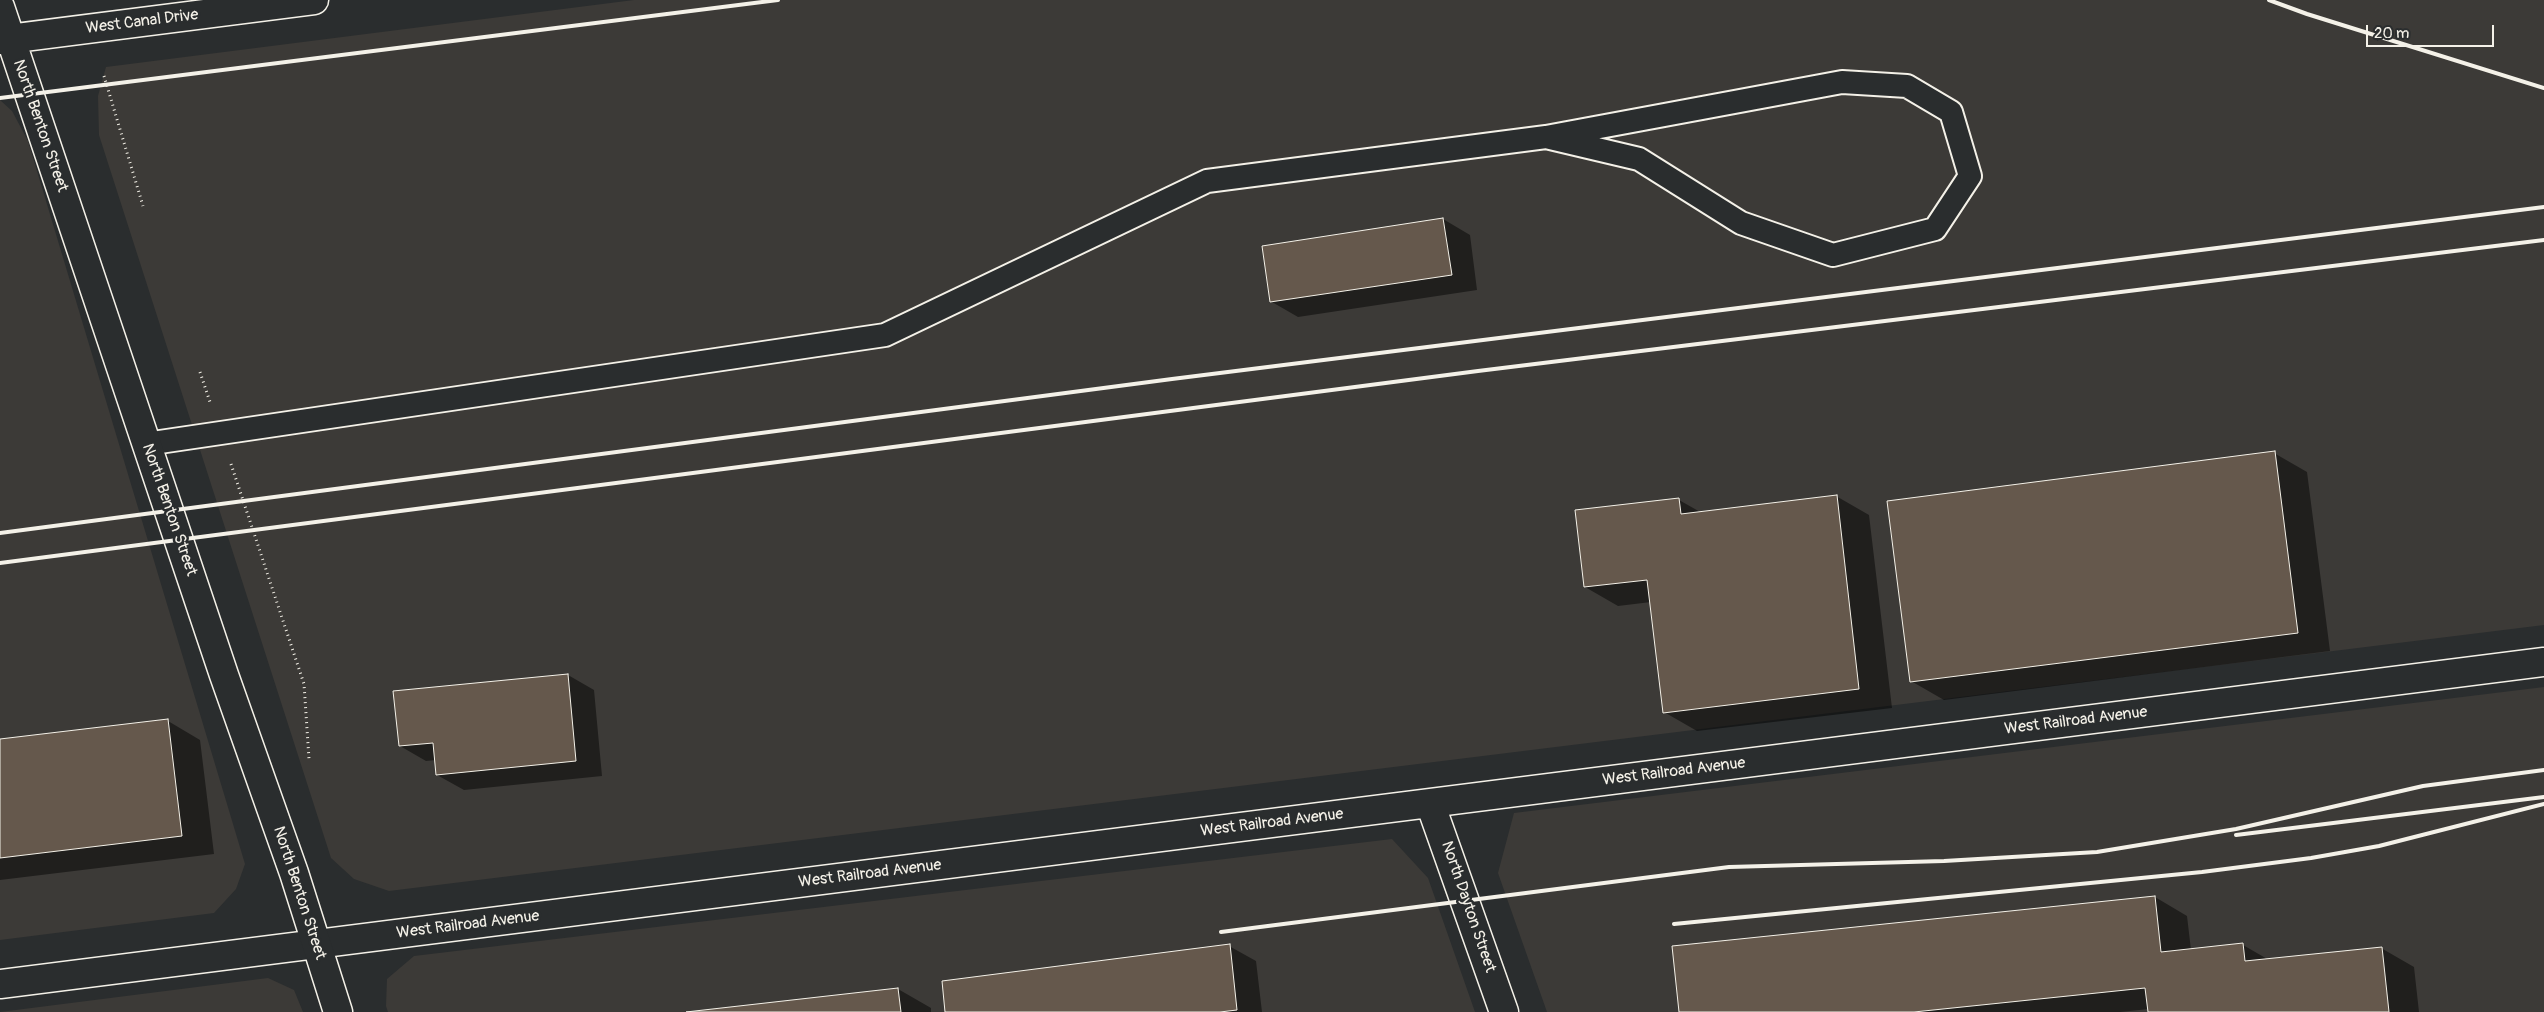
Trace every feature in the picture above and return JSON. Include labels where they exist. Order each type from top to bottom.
[{"type":"street","name":"West Canal Drive","points":[[5,39],[314,0]]},
{"type":"street","name":"North Benton Street","points":[[0,8],[5,39],[146,444],[338,1012]]},
{"type":"street","name":"West Railroad Avenue","points":[[0,984],[2544,662]]},
{"type":"street","name":"North Dayton Street","points":[[1430,803],[1504,1012]]},
{"type":"lane","points":[[146,444],[885,335],[1207,181],[1546,137],[1842,82],[1907,86],[1951,112],[1970,176],[1935,229],[1833,255],[1741,223],[1639,159],[1546,137]]},
{"type":"path","points":[[104,76],[143,206]]},
{"type":"path","points":[[200,372],[304,684],[309,759]]},
{"type":"shaded area","points":[[634,0],[2544,0],[2544,625],[389,891],[354,879],[331,858],[99,135],[98,96],[106,67]]},
{"type":"shaded area","points":[[0,100],[12,111],[28,141],[245,864],[236,889],[214,913],[0,940]]},
{"type":"shaded area","points":[[2544,687],[2544,1012],[1547,1012],[1498,873],[1514,813]]},
{"type":"shaded area","points":[[1392,839],[1428,878],[1475,1012],[388,1012],[386,1006],[387,979],[414,956]]},
{"type":"shaded area","points":[[268,978],[294,990],[303,1012],[0,1012]]},
{"type":"building","points":[[1443,218],[1452,275],[1270,302],[1262,246]]},
{"type":"building","points":[[2275,451],[2298,633],[1910,682],[1887,501]]},
{"type":"building","points":[[1837,495],[1859,689],[1663,713],[1647,580],[1584,587],[1575,510],[1679,498],[1681,514]]},
{"type":"building","points":[[568,674],[576,761],[436,775],[433,743],[399,746],[393,691]]},
{"type":"building","points":[[168,719],[182,836],[0,858],[0,739]]},
{"type":"building","points":[[2155,896],[2161,952],[2243,943],[2245,961],[2382,947],[2389,1012],[2148,1012],[2145,988],[1914,1012],[1679,1012],[1672,946]]},
{"type":"building","points":[[1230,944],[1237,1010],[1220,1012],[945,1012],[942,981]]},
{"type":"building","points":[[898,988],[901,1012],[686,1012]]},
{"type":"railway","points":[[0,98],[778,0]]},
{"type":"railway","points":[[2269,0],[2307,14],[2544,88]]},
{"type":"railway","points":[[0,533],[1172,379],[2544,207]]},
{"type":"railway","points":[[0,563],[1478,371],[2544,240]]},
{"type":"railway","points":[[1221,932],[1729,867],[1944,861],[2097,852],[2236,829],[2423,786],[2544,770]]},
{"type":"railway","points":[[2236,835],[2544,797]]},
{"type":"railway","points":[[1674,924],[2202,872],[2311,858],[2379,846],[2544,804]]}]
